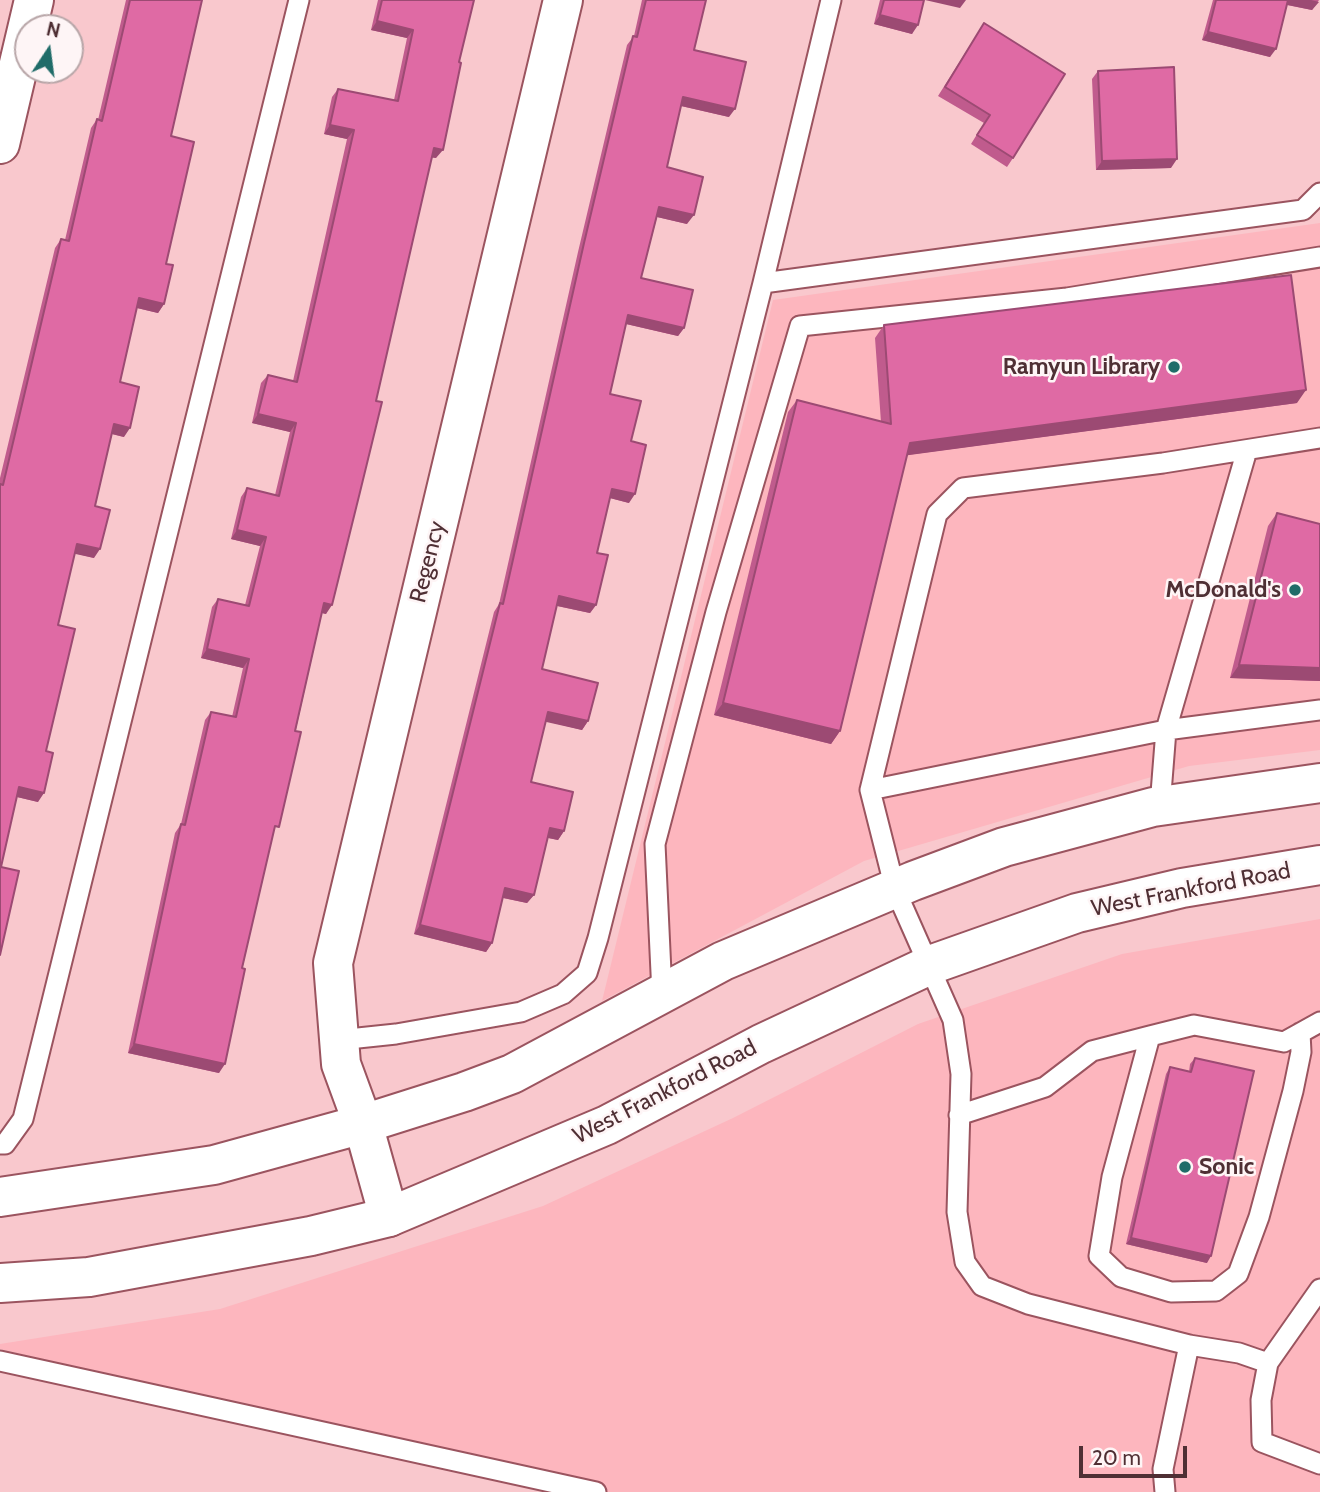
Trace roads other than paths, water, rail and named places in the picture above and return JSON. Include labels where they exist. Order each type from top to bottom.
[{"type":"main road","points":[[0,144],[34,0]]},
{"type":"main road","name":"Regency","points":[[389,1217],[363,1125],[341,1064],[333,963],[563,0]]},
{"type":"main road","points":[[0,1197],[214,1165],[363,1125],[512,1074],[723,961],[1004,847],[1160,806],[1320,783]]},
{"type":"main road","name":"West Frankford Road","points":[[0,1283],[89,1277],[312,1236],[389,1217],[607,1125],[761,1044],[930,965],[1077,913],[1182,888],[1320,865]]},
{"type":"lane","points":[[0,1143],[5,1144],[23,1119],[299,0]]},
{"type":"lane","points":[[339,1040],[396,1034],[521,1012],[563,994],[587,973],[763,283],[831,0]]},
{"type":"lane","points":[[763,283],[1303,210],[1320,193]]},
{"type":"lane","points":[[662,994],[655,844],[716,612],[800,326],[1067,298],[1320,257]]},
{"type":"lane","points":[[1268,1363],[1239,1353],[1189,1345],[1028,1304],[982,1286],[965,1262],[957,1212],[961,1074],[953,1020],[895,889],[870,790],[937,514],[963,488],[1163,463],[1320,438]]},
{"type":"lane","points":[[1160,806],[1166,730],[1247,450]]},
{"type":"lane","points":[[870,790],[1166,730],[1320,710]]},
{"type":"lane","points":[[959,1115],[1045,1087],[1093,1051],[1150,1036],[1194,1025],[1284,1042],[1320,1021]]},
{"type":"lane","points":[[1150,1036],[1112,1177],[1099,1256],[1121,1277],[1171,1292],[1216,1291],[1238,1274],[1259,1217],[1293,1091],[1301,1052],[1300,1033]]},
{"type":"lane","points":[[1320,1289],[1268,1363],[1261,1400],[1262,1442],[1320,1464]]},
{"type":"lane","points":[[1165,1492],[1163,1469],[1189,1345]]},
{"type":"lane","points":[[0,1361],[596,1492]]},
{"type":"place","name":"Ramyun Library","points":[[1174,367]]},
{"type":"place","name":"McDonald's","points":[[1295,590]]},
{"type":"place","name":"Sonic","points":[[1185,1167]]}]
